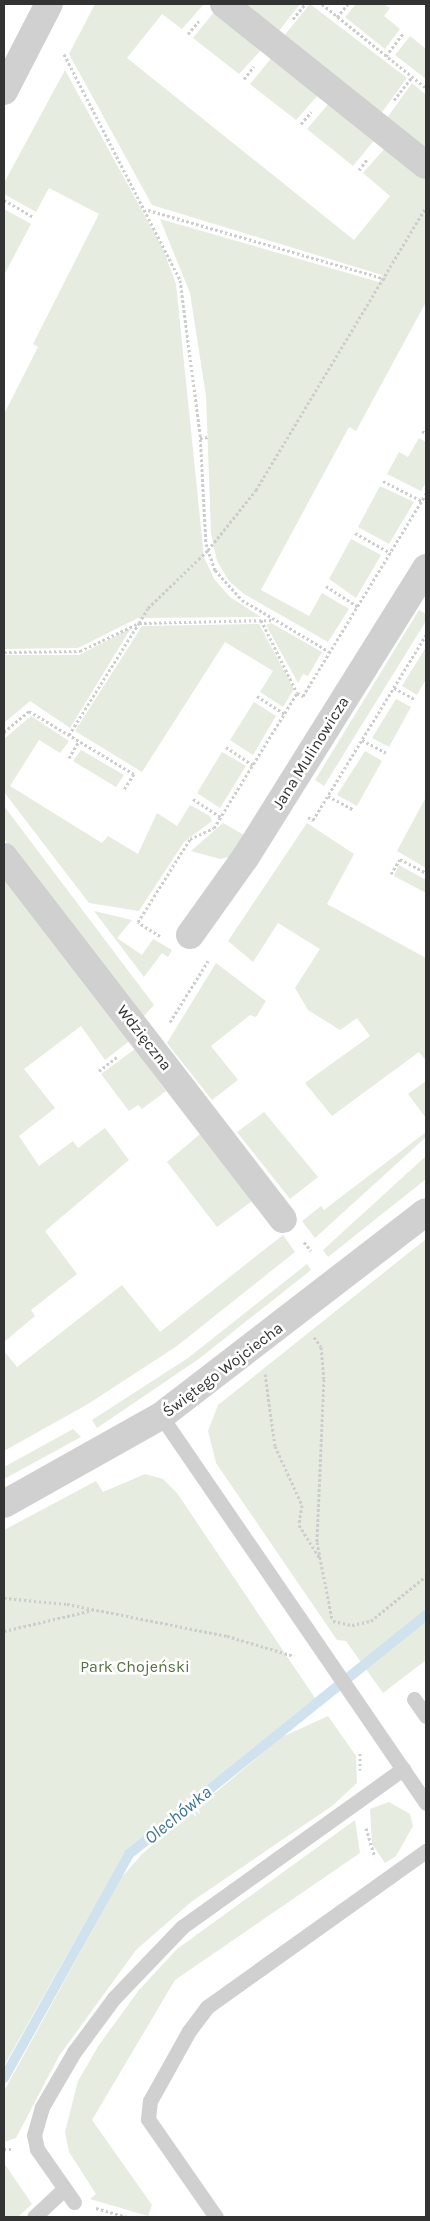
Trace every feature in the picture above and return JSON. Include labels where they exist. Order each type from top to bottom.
[{"type":"street","points":[[4,91],[49,4]]},
{"type":"street","points":[[224,4],[426,165]]},
{"type":"street","name":"Jana Mulinowicza","points":[[185,946],[245,858],[426,568]]},
{"type":"street","name":"Wdzięczna","points":[[4,857],[292,1228]]},
{"type":"street","name":"Świętego Wojciecha","points":[[4,1504],[161,1416],[298,1314],[426,1212]]},
{"type":"lane","points":[[161,1416],[426,1803]]},
{"type":"lane","points":[[414,1698],[426,1716]]},
{"type":"lane","points":[[74,2202],[37,2149],[34,2135],[42,2107],[74,2052],[114,1998],[182,1927],[403,1769]]},
{"type":"lane","points":[[216,2217],[148,2119],[150,2101],[189,2031],[207,2007],[426,1852]]},
{"type":"lane","points":[[34,2217],[64,2189]]},
{"type":"path","points":[[322,4],[426,88]]},
{"type":"path","points":[[337,16],[348,4]]},
{"type":"path","points":[[386,56],[404,32]]},
{"type":"path","points":[[64,54],[169,252],[186,300],[200,438],[208,550],[226,586],[275,620],[330,652]]},
{"type":"path","points":[[4,200],[34,217]]},
{"type":"path","points":[[69,735],[148,608],[208,550],[256,490],[385,279],[426,207]]},
{"type":"path","points":[[147,210],[385,279]]},
{"type":"path","points":[[422,431],[426,433]]},
{"type":"path","points":[[200,438],[208,438]]},
{"type":"path","points":[[383,481],[422,501]]},
{"type":"path","points":[[261,620],[298,693],[303,696],[426,494]]},
{"type":"path","points":[[355,534],[391,553]]},
{"type":"path","points":[[326,586],[358,607]]},
{"type":"path","points":[[4,652],[80,651],[139,622],[275,620]]},
{"type":"path","points":[[394,688],[415,699]]},
{"type":"path","points":[[206,965],[185,946],[138,922],[190,839],[214,828],[298,693]]},
{"type":"path","points":[[257,696],[285,714]]},
{"type":"path","points":[[4,732],[29,710],[134,774],[123,791]]},
{"type":"path","points":[[362,740],[386,753]]},
{"type":"path","points":[[69,758],[80,741]]},
{"type":"path","points":[[226,747],[253,764]]},
{"type":"path","points":[[328,796],[354,810]]},
{"type":"path","points":[[193,799],[221,817]]},
{"type":"path","points":[[391,874],[400,858],[426,874]]},
{"type":"path","points":[[292,1228],[311,1251]]},
{"type":"path","points":[[298,1314],[321,1347],[320,1559],[332,1621]]},
{"type":"path","points":[[246,1353],[267,1377],[269,1423],[275,1446],[302,1505],[299,1525],[320,1559]]},
{"type":"path","points":[[311,1636],[332,1621],[352,1625],[371,1620],[426,1576]]},
{"type":"path","points":[[4,1598],[96,1610],[227,1636],[296,1656]]},
{"type":"path","points":[[4,1631],[96,1610]]},
{"type":"path","points":[[365,1821],[369,1848],[381,1865]]},
{"type":"path","points":[[74,2202],[128,2217]]},
{"type":"green space","points":[[95,4],[204,4],[182,29],[162,14],[127,58],[354,240],[390,196],[363,173],[386,147],[426,178],[426,302],[356,431],[349,427],[261,590],[309,616],[322,593],[349,609],[328,642],[244,594],[229,581],[217,561],[211,533],[206,396],[190,293],[160,219],[379,282],[382,275],[152,205],[69,54]]},
{"type":"green space","points":[[242,4],[300,4],[278,32]]},
{"type":"green space","points":[[310,4],[407,78],[380,115],[283,37]]},
{"type":"green space","points":[[356,4],[384,4],[390,8],[384,16],[400,29],[385,49],[345,17]]},
{"type":"green space","points":[[215,11],[262,49],[239,74],[193,38]]},
{"type":"green space","points":[[410,36],[426,49],[426,79],[395,55]]},
{"type":"green space","points":[[273,56],[319,94],[296,120],[250,84]]},
{"type":"green space","points":[[65,70],[163,249],[176,284],[204,557],[214,579],[230,597],[261,617],[138,618],[78,648],[4,649],[4,414],[38,347],[33,344],[99,214],[49,188],[36,212],[4,194],[4,183]]},
{"type":"green space","points":[[412,83],[426,95],[426,150],[387,118]]},
{"type":"green space","points":[[330,102],[376,138],[353,166],[307,129]]},
{"type":"green space","points":[[4,209],[31,224],[4,275]]},
{"type":"green space","points":[[419,438],[426,442],[426,482],[421,491],[387,474],[399,452],[408,457]]},
{"type":"green space","points":[[380,486],[414,502],[389,544],[358,527]]},
{"type":"green space","points":[[351,539],[381,555],[356,598],[329,579]]},
{"type":"green space","points":[[419,610],[426,614],[426,621],[324,786],[315,780]]},
{"type":"green space","points":[[271,623],[322,652],[308,676],[303,674],[298,683],[266,625]]},
{"type":"green space","points":[[259,624],[294,689],[283,707],[260,692],[273,671],[225,642],[142,772],[75,731],[142,626]]},
{"type":"green space","points":[[131,628],[70,728],[30,701],[4,723],[4,655],[79,655]]},
{"type":"green space","points":[[426,647],[426,679],[417,695],[402,686]]},
{"type":"green space","points":[[396,699],[411,707],[389,747],[372,738]]},
{"type":"green space","points":[[254,702],[276,716],[253,755],[230,740]]},
{"type":"green space","points":[[31,716],[69,741],[60,753],[39,740],[10,786],[102,843],[108,836],[138,854],[157,813],[177,826],[190,805],[210,816],[212,821],[184,842],[139,911],[89,903],[4,792],[4,739]]},
{"type":"green space","points":[[81,750],[124,775],[116,787],[73,761]]},
{"type":"green space","points":[[365,751],[382,761],[357,806],[337,795]]},
{"type":"green space","points":[[222,752],[246,766],[220,808],[197,793]]},
{"type":"green space","points":[[426,797],[426,868],[397,851]]},
{"type":"green space","points":[[4,806],[154,1005],[143,1017],[4,839]]},
{"type":"green space","points":[[223,823],[246,836],[233,856],[220,859],[191,851]]},
{"type":"green space","points":[[307,823],[354,854],[327,904],[426,958],[426,1061],[419,1052],[332,1116],[305,1083],[370,1036],[357,1018],[340,1030],[308,1010],[295,988],[320,949],[278,923],[253,962],[228,941]]},
{"type":"green space","points":[[399,865],[426,880],[426,893],[394,876]]},
{"type":"green space","points":[[4,869],[132,1039],[105,1060],[81,1026],[24,1069],[55,1108],[19,1136],[39,1166],[73,1141],[78,1148],[105,1128],[129,1160],[45,1231],[77,1274],[31,1310],[35,1316],[4,1342]]},
{"type":"green space","points":[[94,911],[132,920],[117,938],[142,955],[153,939],[172,950],[168,957],[162,953],[144,977]]},
{"type":"green space","points":[[216,963],[266,1001],[256,1017],[250,1015],[211,1046],[238,1080],[212,1100],[167,1043]]},
{"type":"green space","points":[[135,1049],[166,1091],[142,1109],[138,1105],[129,1111],[101,1074]]},
{"type":"green space","points":[[426,1081],[426,1118],[408,1094]]},
{"type":"green space","points":[[264,1112],[318,1177],[290,1199],[237,1132]]},
{"type":"green space","points":[[426,1132],[426,1137],[315,1238],[302,1221],[321,1206],[324,1210]]},
{"type":"green space","points":[[200,1134],[252,1201],[217,1227],[167,1162]]},
{"type":"green space","points":[[426,1156],[426,1179],[328,1257],[323,1250]]},
{"type":"green space","points":[[283,1235],[295,1252],[177,1346],[88,1404],[4,1451],[4,1351],[17,1367],[122,1285],[160,1332]]},
{"type":"green space","points":[[426,1239],[426,1660],[383,1693],[346,1641],[337,1640],[216,1463],[208,1431],[218,1405]]},
{"type":"green space","points":[[307,1264],[311,1270],[200,1358],[97,1428],[92,1420],[188,1358]]},
{"type":"green space","points":[[73,1429],[81,1437],[4,1479],[4,1467]]},
{"type":"green space","name":"Park Chojeński","points":[[145,1474],[163,1479],[177,1493],[315,1698],[126,1850],[4,2066],[4,1530],[96,1481],[103,1492]]},
{"type":"green space","points":[[328,1716],[356,1756],[357,1783],[332,1806],[191,1902],[136,1950],[59,2056],[16,2138],[4,2142],[4,2091],[121,1878],[142,1854],[282,1737]]},
{"type":"green space","points":[[389,1802],[410,1814],[413,1826],[396,1856],[385,1863],[372,1844],[370,1809]]},
{"type":"green space","points":[[355,1820],[360,1853],[175,1980],[92,2120],[152,2205],[148,2216],[90,2199],[96,2194],[69,2152],[65,2132],[78,2081],[99,2045],[139,1990],[177,1949]]},
{"type":"green space","points":[[4,2163],[32,2204],[18,2217],[4,2217]]},
{"type":"waterway","name":"Olechówka","points":[[4,2078],[129,1854],[426,1615]]}]
